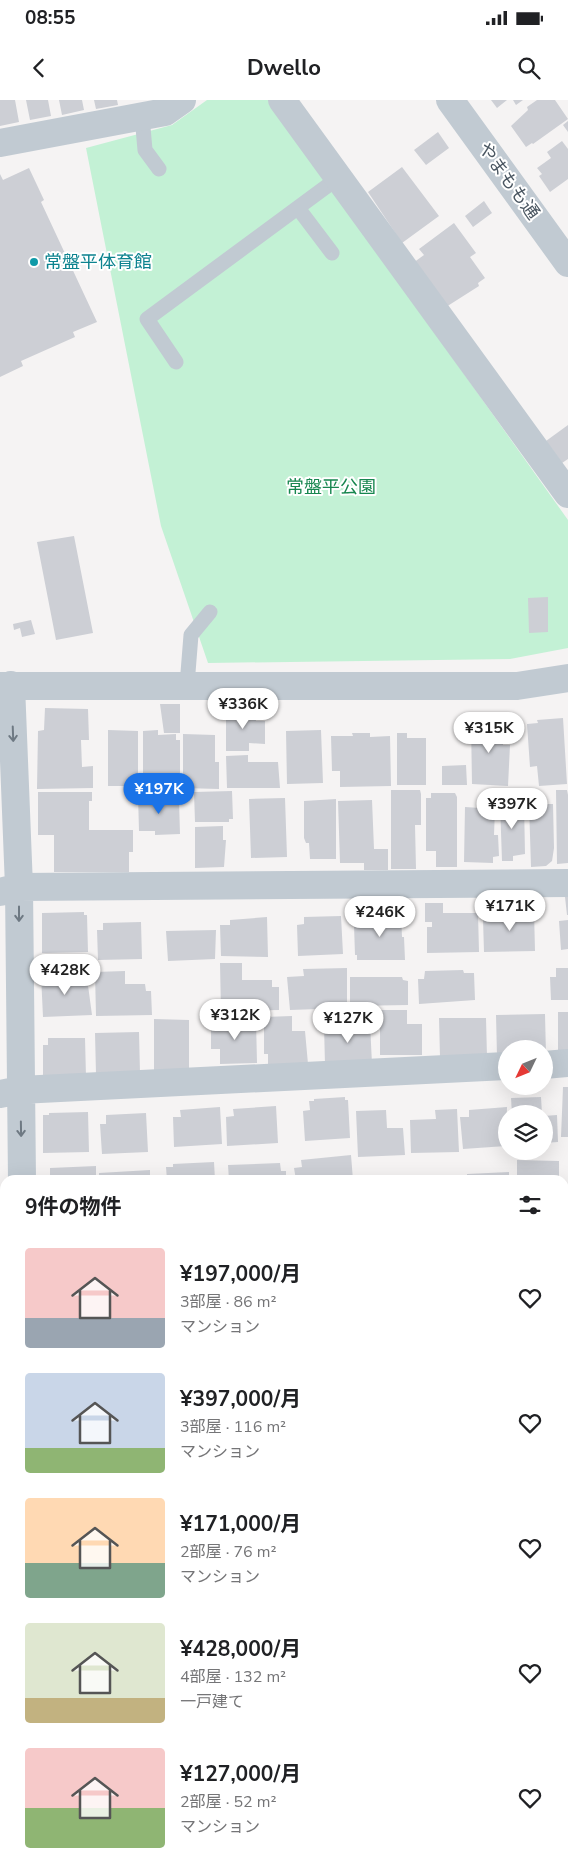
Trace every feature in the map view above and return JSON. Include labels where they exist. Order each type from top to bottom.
[{"type":"street","points":[[282,100],[568,494]]},
{"type":"street","name":"やまもも通","points":[[450,100],[568,262]]},
{"type":"street","points":[[0,143],[161,107]]},
{"type":"street","points":[[21,1175],[10,1092],[6,686],[517,686],[568,678]]},
{"type":"street","points":[[9,890],[568,883]]},
{"type":"street","points":[[553,1064],[568,1063]]},
{"type":"street","points":[[10,1092],[498,1066]]},
{"type":"lane","points":[[159,169],[145,150],[161,107]]},
{"type":"lane","points":[[176,362],[147,319],[338,178]]},
{"type":"lane","points":[[298,208],[332,254]]},
{"type":"lane","points":[[187,685],[191,635],[210,612]]},
{"type":"green space","name":"常盤平公園","points":[[207,100],[269,100],[568,520],[568,648],[510,659],[208,663],[161,526],[86,148],[172,125]]},
{"type":"building","points":[[0,100],[15,100],[19,122],[0,126]]},
{"type":"building","points":[[26,100],[48,100],[51,116],[30,120]]},
{"type":"building","points":[[59,100],[82,100],[84,110],[62,115]]},
{"type":"building","points":[[94,100],[117,100],[118,105],[96,109]]},
{"type":"building","points":[[491,100],[507,100],[497,108]]},
{"type":"building","points":[[513,100],[523,100],[516,105]]},
{"type":"building","points":[[537,100],[555,100],[568,119],[526,147],[511,126],[528,110],[527,107]]},
{"type":"building","points":[[568,121],[568,132],[563,125]]},
{"type":"building","points":[[438,132],[449,148],[426,165],[414,150]]},
{"type":"building","points":[[562,141],[568,149],[568,179],[550,192],[539,176],[542,174],[537,168],[551,158],[547,152]]},
{"type":"building","points":[[402,167],[439,216],[402,243],[368,192]]},
{"type":"building","name":"常盤平体育館","points":[[29,168],[44,200],[41,202],[97,322],[73,332],[75,337],[21,361],[23,366],[0,377],[0,174],[3,180]]},
{"type":"building","points":[[484,201],[492,213],[473,227],[465,216]]},
{"type":"building","points":[[454,223],[476,253],[470,257],[485,278],[478,283],[479,286],[446,307],[413,263],[424,255],[419,249]]},
{"type":"building","points":[[568,425],[568,459],[562,463],[546,441]]},
{"type":"building","points":[[74,536],[93,633],[56,640],[37,542]]},
{"type":"building","points":[[548,597],[548,632],[529,633],[528,598]]},
{"type":"building","points":[[31,620],[35,634],[22,637],[20,628],[14,630],[13,624]]},
{"type":"building","points":[[160,704],[180,704],[180,733],[164,733]]},
{"type":"building","points":[[226,707],[248,707],[248,715],[255,715],[256,721],[265,721],[265,744],[249,743],[249,751],[226,751]]},
{"type":"building","points":[[45,708],[88,709],[89,740],[81,740],[82,767],[93,766],[93,788],[37,789],[38,731],[44,730]]},
{"type":"building","points":[[563,718],[567,784],[539,786],[537,766],[530,767],[527,724],[538,723],[537,720]]},
{"type":"building","points":[[504,721],[503,745],[510,745],[508,786],[472,784],[471,722]]},
{"type":"building","points":[[108,730],[138,731],[138,786],[108,786]]},
{"type":"building","points":[[158,730],[158,735],[176,734],[176,740],[180,740],[180,775],[167,775],[167,782],[143,782],[143,731]]},
{"type":"building","points":[[321,730],[323,783],[287,784],[286,731]]},
{"type":"building","points":[[352,733],[370,733],[370,737],[390,736],[391,786],[340,787],[340,771],[332,771],[331,736],[353,736]]},
{"type":"building","points":[[397,733],[407,733],[407,738],[426,738],[426,785],[397,785]]},
{"type":"building","points":[[183,734],[215,735],[215,762],[219,762],[219,789],[183,788]]},
{"type":"building","points":[[248,755],[248,762],[278,762],[280,788],[227,788],[226,756]]},
{"type":"building","points":[[466,765],[467,785],[442,785],[442,766]]},
{"type":"building","points":[[391,790],[420,790],[421,825],[415,825],[416,869],[391,869]]},
{"type":"building","points":[[556,790],[567,790],[568,795],[568,863],[557,864]]},
{"type":"building","points":[[232,791],[233,819],[229,819],[229,822],[195,822],[194,792]]},
{"type":"building","points":[[38,792],[92,792],[92,801],[89,801],[89,830],[133,830],[133,852],[129,852],[129,872],[54,872],[54,835],[38,835]]},
{"type":"building","points":[[431,793],[455,793],[457,797],[457,867],[436,867],[436,851],[426,851],[426,798],[431,798]]},
{"type":"building","points":[[138,795],[158,795],[158,800],[179,800],[180,834],[155,835],[155,831],[139,831]]},
{"type":"building","points":[[285,798],[287,857],[251,858],[249,799]]},
{"type":"building","points":[[336,799],[336,859],[310,859],[309,843],[306,843],[304,838],[304,801]]},
{"type":"building","points":[[372,800],[374,849],[388,849],[388,870],[364,870],[364,863],[340,863],[338,801]]},
{"type":"building","points":[[500,803],[524,803],[525,854],[513,856],[513,861],[502,861]]},
{"type":"building","points":[[529,804],[553,804],[554,848],[552,861],[546,866],[531,867]]},
{"type":"building","points":[[465,807],[495,809],[494,835],[498,835],[499,856],[493,857],[493,863],[464,862]]},
{"type":"building","points":[[223,826],[223,840],[226,840],[224,867],[195,868],[195,827]]},
{"type":"building","points":[[565,897],[568,897],[568,915],[567,915]]},
{"type":"building","points":[[425,903],[443,903],[443,913],[478,913],[479,952],[427,953],[427,927],[432,927],[432,922],[425,922]]},
{"type":"building","points":[[534,911],[535,951],[484,952],[483,919],[493,919],[493,912]]},
{"type":"building","points":[[84,912],[84,915],[87,915],[88,952],[42,953],[42,913]]},
{"type":"building","points":[[401,913],[405,960],[357,960],[357,955],[355,955],[354,925],[361,924],[361,914]]},
{"type":"building","points":[[341,916],[343,954],[298,956],[297,925],[304,924],[304,917]]},
{"type":"building","points":[[267,917],[268,957],[221,956],[220,925],[230,925],[230,920]]},
{"type":"building","points":[[568,920],[568,949],[561,950],[559,921]]},
{"type":"building","points":[[141,922],[142,959],[98,960],[97,930],[103,930],[103,923]]},
{"type":"building","points":[[216,930],[215,959],[168,961],[166,931]]},
{"type":"building","points":[[220,963],[242,963],[242,980],[272,980],[272,987],[279,987],[279,1010],[221,1011]]},
{"type":"building","points":[[347,968],[347,1008],[290,1010],[287,977],[304,976],[303,969]]},
{"type":"building","points":[[556,968],[568,968],[568,1000],[551,1000],[550,977],[556,977]]},
{"type":"building","points":[[463,970],[464,973],[474,973],[475,1000],[419,1004],[418,979],[424,979],[425,971]]},
{"type":"building","points":[[125,971],[125,984],[145,984],[146,991],[151,991],[152,1015],[96,1016],[95,972]]},
{"type":"building","points":[[70,974],[70,979],[87,978],[92,1015],[43,1017],[41,975]]},
{"type":"building","points":[[350,977],[402,977],[403,980],[408,981],[408,1005],[350,1006]]},
{"type":"building","points":[[380,1010],[407,1010],[407,1024],[422,1024],[422,1055],[380,1055]]},
{"type":"building","points":[[558,1012],[568,1012],[568,1052],[558,1052]]},
{"type":"building","points":[[545,1014],[546,1040],[498,1040],[497,1056],[496,1015]]},
{"type":"building","points":[[292,1016],[292,1031],[305,1031],[308,1064],[268,1064],[268,1054],[264,1054],[264,1017]]},
{"type":"building","points":[[439,1018],[486,1018],[487,1057],[440,1057]]},
{"type":"building","points":[[154,1019],[189,1020],[189,1071],[154,1071]]},
{"type":"building","points":[[256,1020],[257,1063],[220,1064],[220,1049],[211,1049],[211,1021]]},
{"type":"building","points":[[370,1023],[372,1064],[325,1065],[324,1025]]},
{"type":"building","points":[[139,1032],[140,1073],[96,1074],[95,1033]]},
{"type":"building","points":[[48,1038],[85,1038],[86,1077],[43,1077],[43,1045],[48,1045]]},
{"type":"building","points":[[563,1087],[568,1087],[568,1137],[561,1137]]},
{"type":"building","points":[[345,1097],[345,1100],[348,1100],[350,1138],[305,1141],[303,1111],[310,1110],[309,1101]]},
{"type":"building","points":[[541,1097],[541,1105],[511,1105],[511,1098]]},
{"type":"building","points":[[276,1106],[278,1143],[227,1146],[226,1117],[234,1116],[233,1109]]},
{"type":"building","points":[[220,1107],[222,1144],[174,1147],[173,1117],[181,1117],[180,1110]]},
{"type":"building","points":[[498,1108],[498,1147],[463,1149],[460,1117],[469,1117],[469,1110]]},
{"type":"building","points":[[457,1109],[459,1152],[411,1153],[410,1120],[436,1119],[435,1110]]},
{"type":"building","points":[[386,1110],[387,1128],[403,1128],[405,1155],[358,1157],[356,1111]]},
{"type":"building","points":[[88,1112],[89,1152],[43,1153],[43,1115],[49,1115],[49,1113]]},
{"type":"building","points":[[146,1113],[148,1152],[102,1154],[100,1124],[106,1124],[106,1115]]},
{"type":"building","points":[[553,1115],[557,1115],[558,1142],[553,1142]]},
{"type":"building","points":[[351,1155],[353,1175],[295,1175],[294,1168],[302,1167],[301,1160]]},
{"type":"building","points":[[517,1160],[559,1161],[559,1175],[517,1175]]},
{"type":"building","points":[[214,1162],[215,1175],[167,1175],[166,1167],[173,1167],[173,1164]]},
{"type":"building","points":[[280,1163],[281,1171],[286,1171],[286,1175],[229,1175],[228,1165]]},
{"type":"building","points":[[96,1166],[96,1175],[50,1175],[50,1168]]},
{"type":"building","points":[[150,1170],[150,1175],[99,1175],[99,1173]]},
{"type":"building","points":[[509,1172],[509,1175],[467,1174]]},
{"type":"place","name":"常盤平体育館","points":[[34,262]]}]
